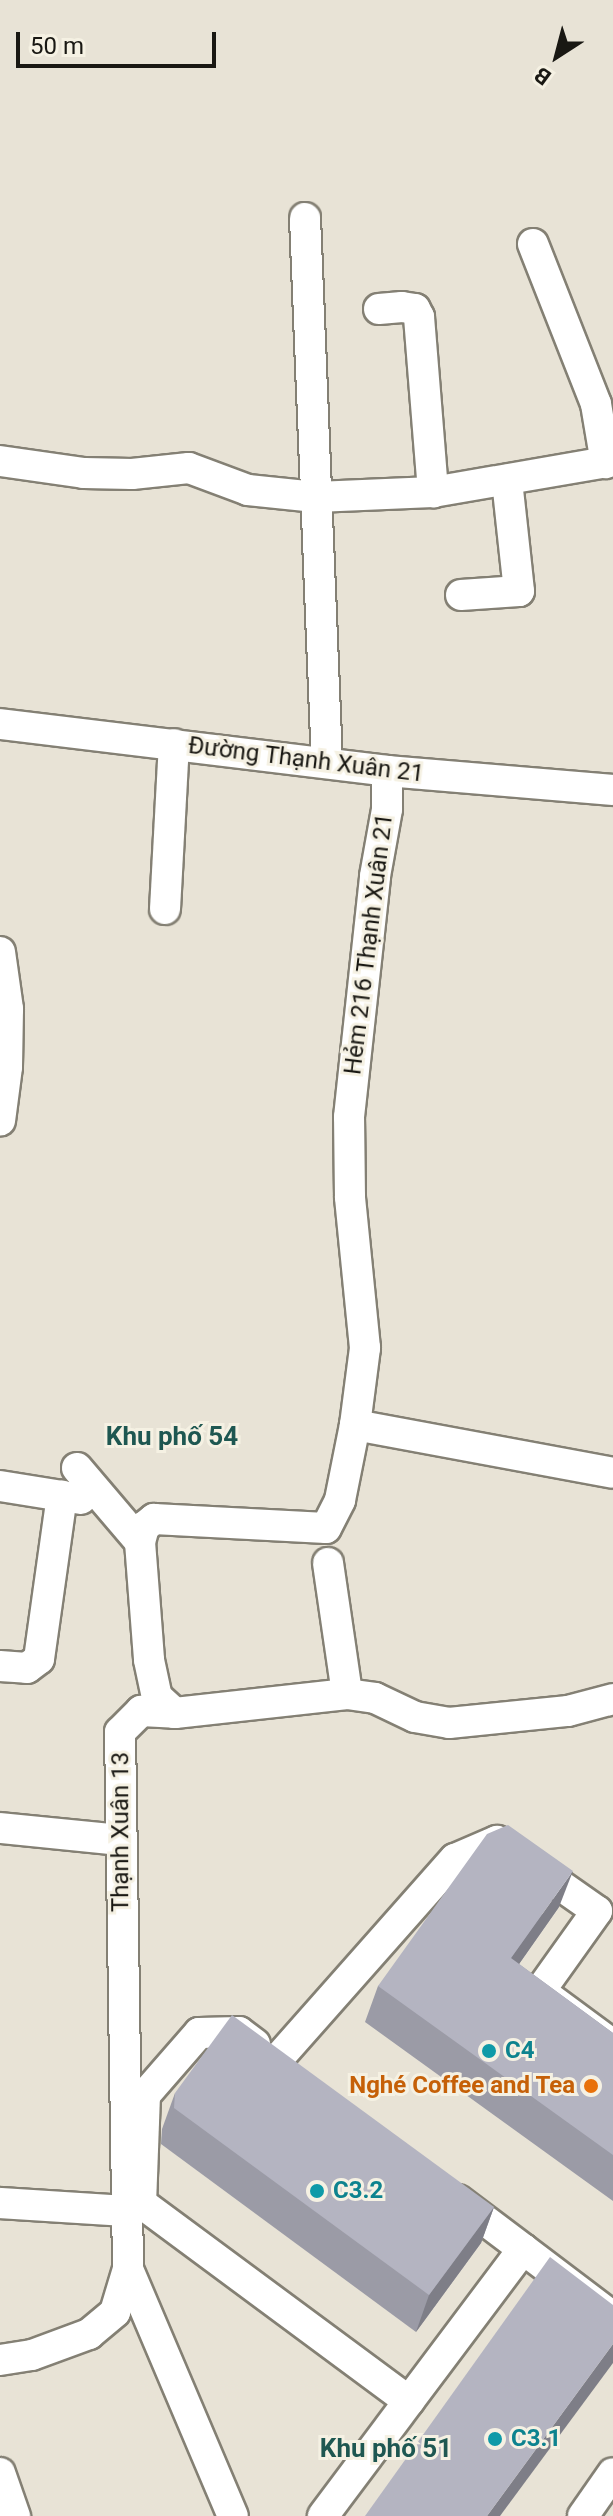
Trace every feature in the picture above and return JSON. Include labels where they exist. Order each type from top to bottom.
[{"type":"street","points":[[305,218],[327,763]]},
{"type":"street","points":[[0,461],[84,473],[132,474],[189,468],[248,490],[316,497],[433,492],[610,462],[596,404],[533,244]]},
{"type":"street","points":[[379,309],[415,309],[419,317],[433,492]]},
{"type":"street","points":[[461,595],[519,591],[507,480]]},
{"type":"street","name":"Đường Thạnh Xuân 21","points":[[0,724],[387,771],[613,790]]},
{"type":"street","points":[[165,909],[174,744]]},
{"type":"street","name":"Hẻm 216 Thạnh Xuân 21","points":[[140,1542],[144,1527],[154,1519],[326,1528],[340,1500],[355,1425],[365,1348],[350,1197],[349,1117],[375,876],[387,809],[387,771]]},
{"type":"street","points":[[0,952],[8,1009],[7,1067],[0,1121]]},
{"type":"street","points":[[355,1425],[613,1473]]},
{"type":"street","points":[[77,1468],[140,1542],[149,1660],[157,1697],[175,1713]]},
{"type":"street","points":[[0,1486],[107,1503]]},
{"type":"street","points":[[0,1666],[27,1668],[39,1659],[62,1496]]},
{"type":"street","points":[[328,1563],[347,1694]]},
{"type":"street","name":"Thạnh Xuân 13","points":[[0,2360],[32,2355],[89,2334],[115,2312],[128,2269],[120,1732],[141,1711],[175,1713],[347,1694],[375,1698],[415,1717],[449,1723],[568,1711],[613,1699]]},
{"type":"street","points":[[0,1828],[120,1840]]},
{"type":"street","points":[[276,2061],[455,1859],[497,1841],[597,1911],[540,1991],[613,2045]]},
{"type":"street","points":[[300,2080],[239,2032],[199,2033],[145,2095],[141,2203],[409,2401]]},
{"type":"street","points":[[437,2183],[613,2317]]},
{"type":"street","points":[[0,2203],[127,2211]]},
{"type":"street","points":[[323,2516],[523,2249]]},
{"type":"street","points":[[128,2269],[233,2516]]},
{"type":"street","points":[[0,2473],[15,2516]]},
{"type":"street","points":[[583,2516],[613,2473]]},
{"type":"building","name":"C4","points":[[508,1825],[573,1871],[511,1958],[613,2033],[613,2155],[378,1986],[487,1834]]},
{"type":"building","name":"C3.2","points":[[232,2015],[494,2207],[429,2295],[174,2108],[175,2093]]},
{"type":"building","name":"С3.1","points":[[550,2257],[613,2305],[613,2344],[487,2516],[365,2516]]},
{"type":"place","name":"C4","points":[[489,2051]]},
{"type":"place","name":"Nghé Coffee and Tea","points":[[591,2086]]},
{"type":"place","name":"C3.2","points":[[317,2191]]},
{"type":"place","name":"С3.1","points":[[495,2439]]},
{"type":"district","name":"Khu phố 54","points":[[172,1437]]},
{"type":"district","name":"Khu phố 51","points":[[386,2449]]}]
